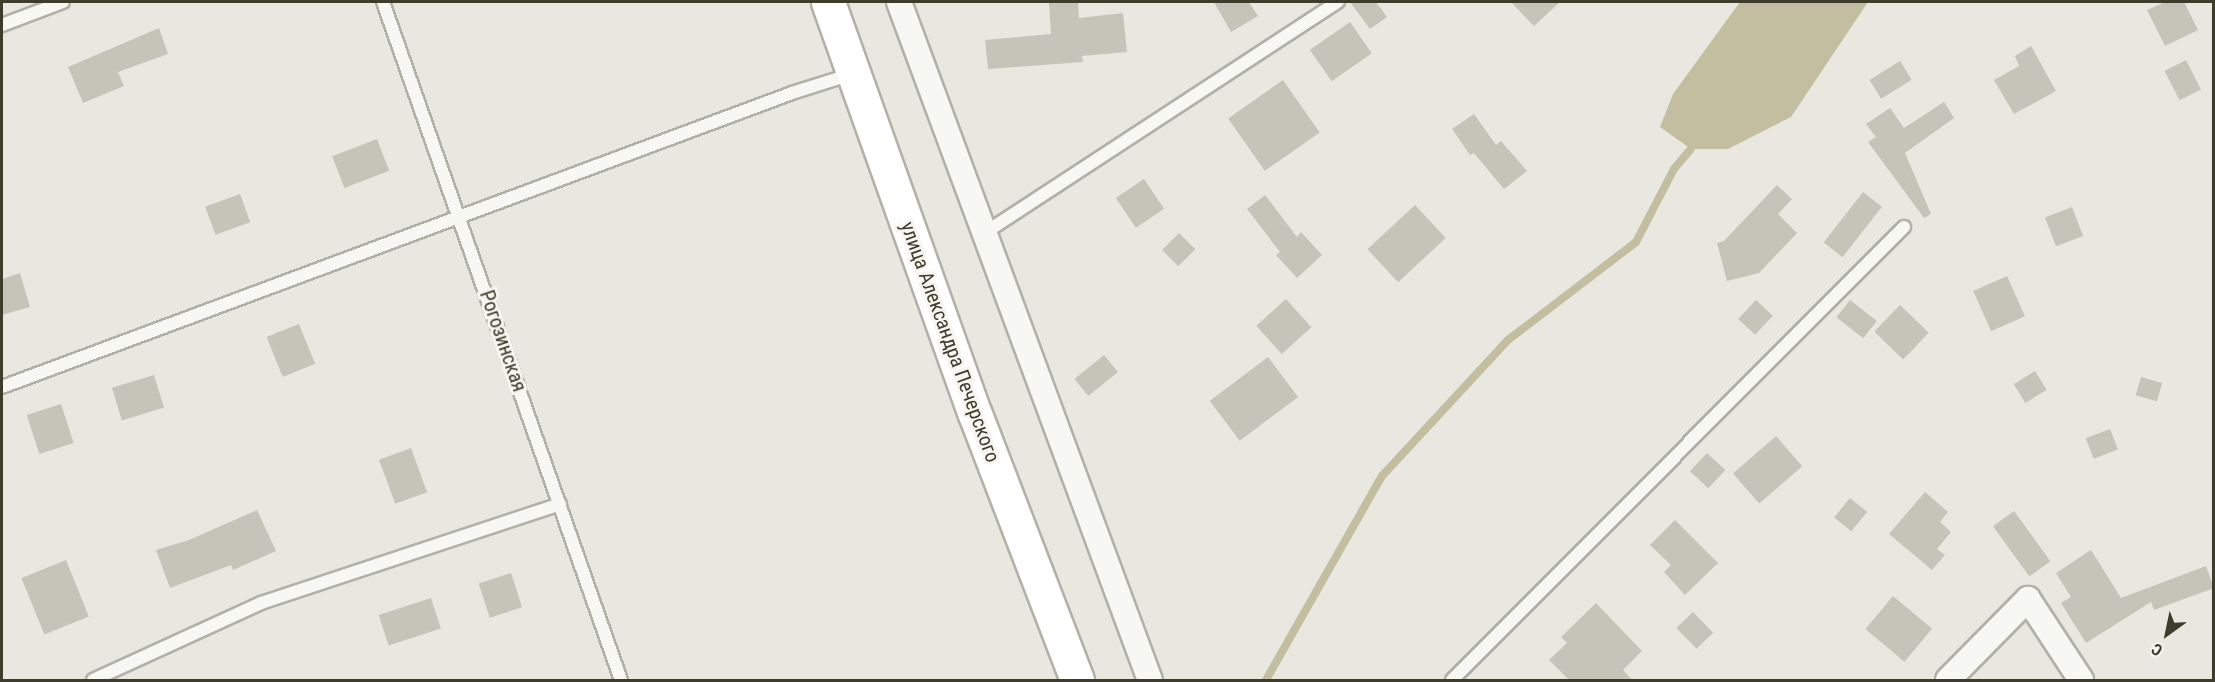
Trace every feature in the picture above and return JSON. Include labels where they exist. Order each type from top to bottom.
[{"type":"main road","name":"улица Александра Печерского","points":[[828,2],[975,414],[1077,681]]},
{"type":"street","points":[[899,2],[982,234],[1150,681]]},
{"type":"street","points":[[1948,681],[2028,599],[2081,681]]},
{"type":"lane","points":[[2,25],[63,2]]},
{"type":"lane","name":"Рогозинская","points":[[383,2],[621,681]]},
{"type":"lane","points":[[982,234],[1338,2]]},
{"type":"lane","points":[[2,387],[459,216],[853,74]]},
{"type":"lane","points":[[1452,681],[1904,226]]},
{"type":"lane","points":[[93,681],[261,603],[560,504]]},
{"type":"shaded area","points":[[1740,2],[1868,2],[1791,117],[1728,149],[1691,149],[1660,127],[1673,94]]},
{"type":"building","points":[[1078,2],[1079,18],[1123,13],[1127,52],[1082,56],[1083,62],[988,69],[985,40],[1051,34],[1049,3]]},
{"type":"building","points":[[1214,2],[1249,2],[1258,16],[1231,32]]},
{"type":"building","points":[[1350,2],[1376,2],[1387,17],[1370,29]]},
{"type":"building","points":[[1511,2],[1560,2],[1534,26]]},
{"type":"building","points":[[2165,2],[2184,2],[2198,30],[2165,46],[2147,10]]},
{"type":"building","points":[[1350,22],[1372,53],[1332,81],[1310,50]]},
{"type":"building","points":[[159,28],[168,54],[118,72],[124,86],[83,103],[68,67]]},
{"type":"building","points":[[2031,46],[2056,91],[2014,114],[1994,80],[2019,66],[2015,56]]},
{"type":"building","points":[[2186,60],[2201,89],[2180,100],[2165,71]]},
{"type":"building","points":[[1900,61],[1912,80],[1881,99],[1869,80]]},
{"type":"building","points":[[1283,80],[1320,132],[1265,171],[1228,118]]},
{"type":"building","points":[[1944,102],[1954,118],[1905,153],[1931,214],[1924,218],[1868,142],[1876,137],[1866,124],[1890,108],[1904,128]]},
{"type":"building","points":[[1474,114],[1496,145],[1501,141],[1527,171],[1504,189],[1474,153],[1470,155],[1452,129]]},
{"type":"building","points":[[377,139],[389,171],[344,188],[332,156]]},
{"type":"building","points":[[1144,179],[1164,209],[1136,228],[1116,198]]},
{"type":"building","points":[[1777,185],[1792,199],[1778,214],[1797,233],[1759,273],[1727,281],[1717,243],[1724,241]]},
{"type":"building","points":[[1863,192],[1882,207],[1843,257],[1824,242]]},
{"type":"building","points":[[240,194],[250,222],[215,235],[205,207]]},
{"type":"building","points":[[1265,195],[1297,237],[1301,232],[1322,255],[1297,278],[1276,255],[1280,252],[1247,209]]},
{"type":"building","points":[[1415,205],[1446,238],[1398,282],[1367,249]]},
{"type":"building","points":[[2072,207],[2083,236],[2056,246],[2045,217]]},
{"type":"building","points":[[1179,233],[1195,249],[1178,266],[1162,250]]},
{"type":"building","points":[[20,273],[30,307],[2,315],[2,279]]},
{"type":"building","points":[[2007,276],[2025,316],[1991,331],[1973,291]]},
{"type":"building","points":[[1286,299],[1311,327],[1282,354],[1256,326]]},
{"type":"building","points":[[1756,300],[1773,316],[1755,335],[1738,319]]},
{"type":"building","points":[[1850,300],[1877,321],[1863,338],[1836,317]]},
{"type":"building","points":[[1900,305],[1929,333],[1903,359],[1874,332]]},
{"type":"building","points":[[299,324],[315,364],[283,377],[267,337]]},
{"type":"building","points":[[1104,355],[1118,372],[1088,396],[1074,379]]},
{"type":"building","points":[[1268,357],[1298,397],[1240,441],[1210,401]]},
{"type":"building","points":[[2035,371],[2047,390],[2025,403],[2014,384]]},
{"type":"building","points":[[154,375],[164,408],[122,420],[112,388]]},
{"type":"building","points":[[2141,377],[2162,383],[2157,401],[2136,395]]},
{"type":"building","points":[[61,404],[74,443],[39,454],[27,415]]},
{"type":"building","points":[[2110,429],[2118,450],[2094,459],[2086,438]]},
{"type":"building","points":[[1776,436],[1802,466],[1759,504],[1733,473]]},
{"type":"building","points":[[411,448],[427,492],[395,504],[379,460]]},
{"type":"building","points":[[1707,453],[1725,470],[1708,488],[1690,471]]},
{"type":"building","points":[[1925,492],[1948,512],[1940,522],[1951,532],[1937,549],[1945,555],[1932,570],[1889,534]]},
{"type":"building","points":[[1850,498],[1867,512],[1851,531],[1834,517]]},
{"type":"building","points":[[257,510],[276,551],[233,570],[231,565],[170,588],[156,550],[189,540]]},
{"type":"building","points":[[2014,511],[2050,561],[2029,576],[1993,526]]},
{"type":"building","points":[[1675,520],[1718,563],[1685,595],[1664,572],[1671,565],[1650,545]]},
{"type":"building","points":[[2091,550],[2121,598],[2206,566],[2214,588],[2154,610],[2151,602],[2086,643],[2061,603],[2071,597],[2056,573]]},
{"type":"building","points":[[66,560],[89,617],[44,635],[21,578]]},
{"type":"building","points":[[511,573],[522,607],[490,618],[479,584]]},
{"type":"building","points":[[1893,596],[1932,629],[1904,662],[1865,629]]},
{"type":"building","points":[[431,598],[441,628],[389,645],[379,615]]},
{"type":"building","points":[[1596,603],[1642,651],[1623,670],[1633,681],[1570,681],[1549,660],[1567,643],[1561,637]]},
{"type":"building","points":[[1693,612],[1713,633],[1697,649],[1676,628]]},
{"type":"waterway","points":[[1266,680],[1382,476],[1508,340],[1636,242],[1674,169],[1691,149]]}]
